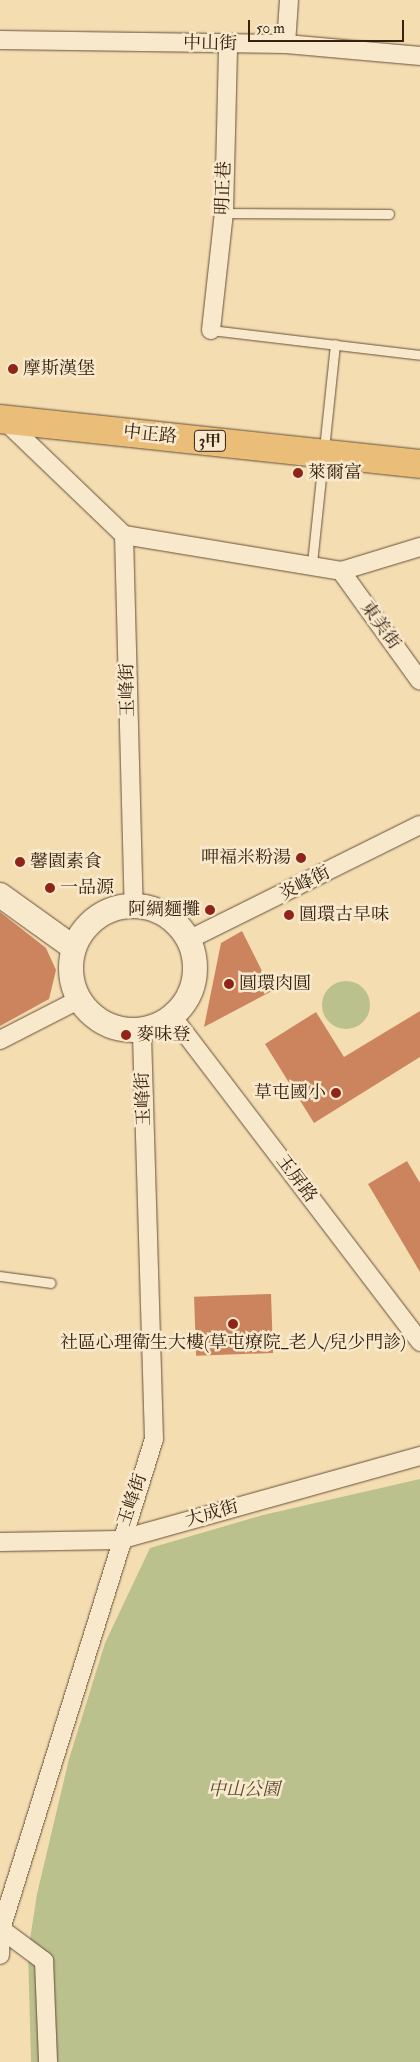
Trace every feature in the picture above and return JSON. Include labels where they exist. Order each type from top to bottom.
[{"type":"main road","name":"中正路","points":[[1,417],[420,464]]},
{"type":"street","points":[[286,44],[289,0]]},
{"type":"street","name":"中山街","points":[[0,40],[228,45],[286,44],[420,56]]},
{"type":"street","name":"明正巷","points":[[211,330],[224,213],[228,45]]},
{"type":"street","points":[[1,417],[124,535],[312,563],[341,571],[420,547]]},
{"type":"street","name":"玉峰街","points":[[124,535],[134,906]]},
{"type":"street","name":"東美街","points":[[341,571],[420,681]]},
{"type":"street","name":"炎峰街","points":[[188,940],[420,825]]},
{"type":"street","points":[[0,895],[74,948]]},
{"type":"street","points":[[134,906],[166,915],[188,940],[194,960],[194,980],[172,1016],[142,1030],[106,1024],[80,999],[73,983],[74,948],[97,917],[134,906]]},
{"type":"street","points":[[0,1040],[80,999]]},
{"type":"street","name":"玉屏路","points":[[172,1016],[420,1342]]},
{"type":"street","name":"玉峰街","points":[[0,1955],[1,1929],[119,1540],[154,1439],[142,1030]]},
{"type":"street","name":"大成街","points":[[0,1542],[119,1540],[420,1456]]},
{"type":"street","points":[[1,1929],[44,1961],[48,2062]]},
{"type":"lane","points":[[224,213],[389,214]]},
{"type":"lane","points":[[211,330],[420,355]]},
{"type":"lane","points":[[312,563],[336,344]]},
{"type":"lane","points":[[0,1276],[50,1283]]},
{"type":"green space","points":[[346,981],[355,983],[363,988],[368,996],[370,1005],[368,1014],[363,1022],[355,1027],[346,1029],[337,1027],[329,1022],[324,1014],[322,1005],[324,996],[329,988],[337,983]]},
{"type":"green space","name":"中山公園","points":[[420,1479],[420,2062],[31,2062],[28,1952],[37,1894],[69,1759],[105,1643],[150,1548],[263,1515]]},
{"type":"building","points":[[0,912],[46,948],[56,970],[49,999],[0,1026]]},
{"type":"building","points":[[242,931],[272,991],[204,1027],[221,943]]},
{"type":"building","points":[[420,1011],[420,1057],[314,1123],[265,1044],[316,1012],[344,1057]]},
{"type":"building","points":[[407,1161],[420,1183],[420,1272],[368,1184]]},
{"type":"building","name":"社區心理衛生大樓(草屯療院_老人/兒少門診)","points":[[271,1294],[273,1353],[196,1356],[194,1297]]},
{"type":"place","name":"摩斯漢堡","points":[[13,369]]},
{"type":"place","name":"萊爾富","points":[[298,473]]},
{"type":"place","name":"呷福米粉湯","points":[[301,858]]},
{"type":"place","name":"馨園素食","points":[[20,862]]},
{"type":"place","name":"一品源","points":[[50,888]]},
{"type":"place","name":"阿綢麵攤","points":[[210,910]]},
{"type":"place","name":"圓環古早味","points":[[289,915]]},
{"type":"place","name":"圓環肉圓","points":[[229,984]]},
{"type":"place","name":"麥味登","points":[[126,1035]]},
{"type":"place","name":"草屯國小","points":[[336,1093]]},
{"type":"place","name":"社區心理衛生大樓(草屯療院_老人/兒少門診)","points":[[233,1324]]}]
